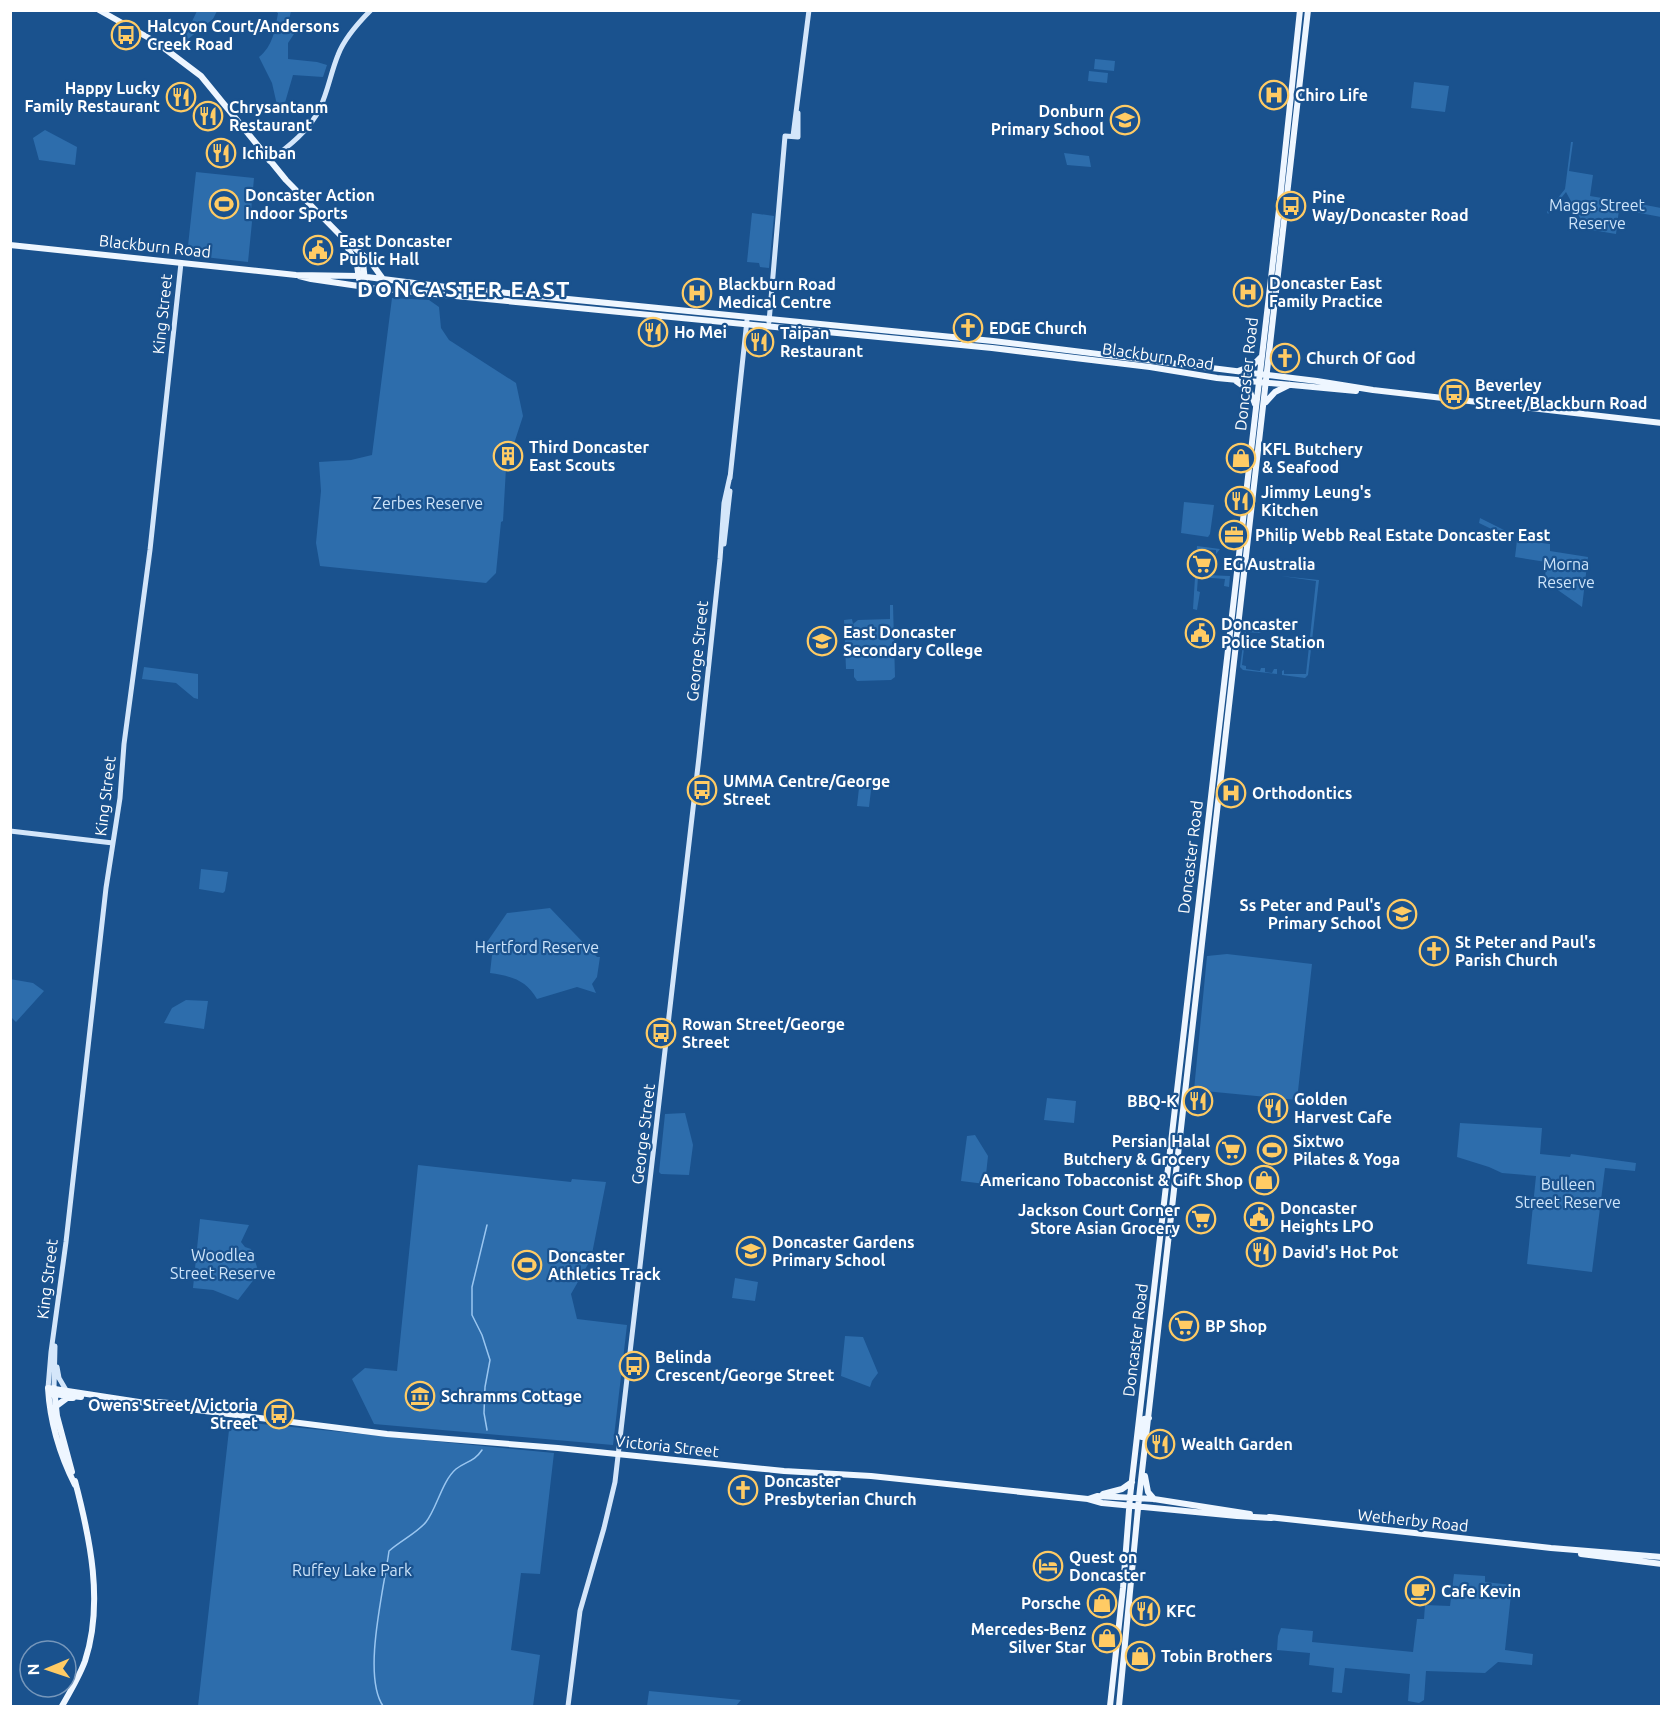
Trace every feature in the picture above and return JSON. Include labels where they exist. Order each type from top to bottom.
[{"type":"main road","points":[[99,10],[156,42],[201,76],[225,103],[269,161],[343,238],[370,261],[383,279]]},
{"type":"main road","points":[[269,161],[302,134],[320,109],[344,43],[370,10]]},
{"type":"main road","points":[[768,327],[785,151],[798,113],[809,10]]},
{"type":"main road","name":"Doncaster Road","points":[[1110,1707],[1130,1497],[1256,411],[1300,10]]},
{"type":"main road","name":"Doncaster Road","points":[[1119,1707],[1138,1506],[1268,379],[1308,10]]},
{"type":"main road","points":[[1297,40],[1305,41]]},
{"type":"main road","points":[[343,238],[365,287]]},
{"type":"main road","name":"Blackburn Road","points":[[10,245],[296,274],[383,279],[993,341],[1234,376]]},
{"type":"main road","points":[[362,254],[362,277]]},
{"type":"main road","name":"King Street","points":[[75,1485],[53,1427],[51,1391],[54,1332],[97,960],[150,550],[181,263]]},
{"type":"main road","name":"Blackburn Road","points":[[296,274],[311,279],[365,287],[992,348],[1662,423]]},
{"type":"main road","points":[[614,303],[614,310]]},
{"type":"main road","name":"George Street","points":[[568,1707],[580,1611],[613,1494],[720,560],[726,527],[747,316]]},
{"type":"main road","points":[[1256,411],[1250,392],[1234,376],[1252,366],[1261,356]]},
{"type":"main road","name":"Blackburn Road","points":[[1268,379],[1290,385],[1339,391],[1373,390]]},
{"type":"main road","points":[[1265,402],[1279,390],[1290,385]]},
{"type":"main road","points":[[1231,619],[1240,618]]},
{"type":"main road","points":[[10,831],[113,843]]},
{"type":"main road","points":[[1192,951],[1201,949]]},
{"type":"main road","name":"King Street","points":[[54,1332],[51,1391],[85,1516],[93,1589],[90,1641],[82,1667],[62,1707]]},
{"type":"main road","points":[[1144,1386],[1149,1383],[1157,1342]]},
{"type":"main road","points":[[55,1347],[59,1378],[66,1390]]},
{"type":"main road","name":"Victoria Street","points":[[51,1391],[66,1390],[136,1401]]},
{"type":"main road","name":"Victoria Street","points":[[51,1391],[387,1434],[558,1448],[784,1471],[871,1476],[1130,1505]]},
{"type":"main road","points":[[55,1407],[67,1398],[76,1396]]},
{"type":"main road","points":[[1136,1451],[1141,1443],[1144,1419],[1149,1418]]},
{"type":"main road","points":[[1144,1464],[1146,1487],[1154,1499]]},
{"type":"main road","points":[[1096,1496],[1122,1489],[1132,1482]]},
{"type":"main road","name":"Victoria Street","points":[[1088,1499],[1096,1496],[1130,1497]]},
{"type":"main road","name":"Wetherby Road","points":[[1130,1497],[1271,1518]]},
{"type":"main road","name":"Wetherby Road","points":[[1130,1505],[1551,1548],[1662,1557]]},
{"type":"main road","name":"Wetherby Road","points":[[1551,1548],[1662,1564]]},
{"type":"main road","points":[[1123,1587],[1131,1587]]},
{"type":"green space","points":[[197,11],[217,11],[213,19],[188,39],[185,36]]},
{"type":"green space","points":[[275,11],[291,11],[288,25],[294,29],[294,34],[288,43],[288,59],[327,65],[323,77],[293,75],[284,106],[277,105],[272,83],[259,57],[264,53],[273,37],[278,13]]},
{"type":"green space","points":[[1095,59],[1115,61],[1114,71],[1094,69]]},
{"type":"green space","points":[[1089,71],[1108,73],[1107,83],[1088,81]]},
{"type":"green space","points":[[1414,82],[1449,86],[1445,112],[1411,108]]},
{"type":"green space","points":[[45,130],[77,147],[75,165],[39,160],[33,138]]},
{"type":"green space","name":"Maggs Street Reserve","points":[[1571,142],[1573,142],[1569,171],[1593,175],[1590,196],[1620,201],[1616,234],[1586,229],[1566,192],[1548,214],[1547,212],[1565,189]]},
{"type":"green space","points":[[1064,153],[1089,156],[1091,167],[1067,165]]},
{"type":"green space","points":[[196,172],[254,178],[248,262],[187,255]]},
{"type":"green space","points":[[1630,202],[1661,208],[1661,217],[1629,211]]},
{"type":"green space","points":[[752,213],[774,216],[769,268],[760,267],[759,263],[747,262]]},
{"type":"green space","name":"Zerbes Reserve","points":[[392,298],[429,300],[439,307],[441,328],[449,340],[516,383],[523,416],[506,468],[503,521],[501,522],[496,573],[486,583],[320,566],[316,543],[321,491],[319,462],[351,460],[372,455]]},
{"type":"green space","points":[[1184,502],[1214,505],[1208,537],[1181,533]]},
{"type":"green space","points":[[1480,518],[1508,532],[1508,537],[1479,523]]},
{"type":"green space","name":"Morna Reserve","points":[[1517,540],[1550,544],[1550,551],[1588,557],[1582,607],[1545,581],[1546,562],[1515,557]]},
{"type":"green space","points":[[1197,546],[1220,549],[1216,554],[1216,550],[1199,549],[1198,556],[1208,557],[1208,559],[1199,558],[1197,571],[1206,572],[1206,575],[1230,576],[1229,587],[1224,586],[1225,579],[1198,577],[1197,591],[1200,592],[1197,610],[1193,609]]},
{"type":"green space","points":[[1281,576],[1319,580],[1308,675],[1305,678],[1282,675],[1282,671],[1284,670],[1284,674],[1306,674],[1316,581]]},
{"type":"green space","points":[[890,605],[893,605],[895,677],[891,680],[857,681],[854,677],[854,669],[846,669],[844,620],[852,619],[853,624],[858,620],[890,619]]},
{"type":"green space","points":[[1247,626],[1261,633],[1246,632],[1242,665],[1246,666],[1246,669],[1260,671],[1261,668],[1265,668],[1265,672],[1272,673],[1274,669],[1277,669],[1277,674],[1243,670],[1240,667]]},
{"type":"green space","points":[[144,667],[198,674],[198,699],[176,683],[142,679]]},
{"type":"green space","points":[[860,779],[872,782],[869,807],[857,806]]},
{"type":"green space","points":[[201,869],[228,872],[223,893],[199,889]]},
{"type":"green space","name":"Hertford Reserve","points":[[550,908],[597,957],[600,957],[597,977],[592,984],[596,993],[577,987],[537,999],[523,983],[490,973],[493,946],[485,945],[507,913]]},
{"type":"green space","points":[[1227,954],[1312,964],[1297,1100],[1194,1090],[1207,956]]},
{"type":"green space","points":[[10,979],[33,983],[44,991],[16,1022],[11,1017]]},
{"type":"green space","points":[[186,1000],[208,1001],[204,1029],[164,1023],[172,1008]]},
{"type":"green space","points":[[1047,1098],[1076,1101],[1074,1123],[1044,1120]]},
{"type":"green space","points":[[685,1113],[693,1145],[689,1175],[661,1174],[659,1172],[665,1114]]},
{"type":"green space","name":"Bulleen Street Reserve","points":[[1460,1123],[1542,1128],[1540,1154],[1570,1157],[1571,1154],[1636,1163],[1635,1171],[1605,1168],[1592,1272],[1527,1264],[1536,1176],[1502,1173],[1457,1157]]},
{"type":"green space","points":[[975,1135],[988,1156],[985,1184],[961,1181],[967,1136]]},
{"type":"green space","points":[[418,1165],[571,1182],[572,1179],[606,1182],[591,1259],[571,1294],[577,1319],[627,1325],[613,1445],[374,1424],[352,1379],[365,1368],[397,1371]]},
{"type":"green space","name":"Woodlea Street Reserve","points":[[200,1219],[249,1225],[241,1242],[245,1247],[251,1249],[259,1273],[238,1300],[213,1290],[193,1288]]},
{"type":"green space","points":[[735,1278],[758,1282],[755,1301],[732,1298]]},
{"type":"green space","points":[[845,1336],[863,1337],[878,1373],[870,1387],[841,1376]]},
{"type":"green space","name":"Ruffey Lake Park","points":[[230,1421],[554,1453],[540,1574],[521,1573],[511,1650],[540,1655],[533,1706],[198,1706]]},
{"type":"green space","points":[[1454,1574],[1485,1576],[1485,1582],[1512,1585],[1505,1650],[1533,1654],[1532,1665],[1498,1662],[1485,1673],[1426,1671],[1424,1700],[1419,1703],[1408,1701],[1410,1674],[1345,1668],[1342,1693],[1332,1692],[1334,1668],[1309,1665],[1310,1653],[1277,1650],[1281,1628],[1313,1631],[1312,1642],[1413,1652],[1417,1619],[1424,1619],[1425,1605],[1450,1606]]},
{"type":"green space","points":[[649,1691],[741,1700],[736,1706],[647,1706]]},
{"type":"waterway","points":[[487,1225],[472,1287],[472,1315],[482,1335],[490,1360],[485,1387],[484,1413],[487,1430]]},
{"type":"waterway","points":[[383,1706],[377,1692],[374,1653],[389,1551],[426,1522],[451,1474],[476,1457],[482,1450]]},
{"type":"place","name":"Halcyon Court/Andersons Creek Road","points":[[126,35]]},
{"type":"place","name":"Chiro Life","points":[[1274,95]]},
{"type":"place","name":"Happy Lucky Family Restaurant","points":[[181,97]]},
{"type":"place","name":"Chrysantanm Restaurant","points":[[208,116]]},
{"type":"place","name":"Donburn Primary School","points":[[1125,120]]},
{"type":"place","name":"Ichiban","points":[[221,153]]},
{"type":"place","name":"Doncaster Action Indoor Sports","points":[[224,204]]},
{"type":"place","name":"Pine Way/Doncaster Road","points":[[1291,206]]},
{"type":"place","name":"East Doncaster Public Hall","points":[[318,250]]},
{"type":"place","name":"Doncaster East Family Practice","points":[[1248,292]]},
{"type":"place","name":"Blackburn Road Medical Centre","points":[[697,293]]},
{"type":"place","name":"EDGE Church","points":[[968,328]]},
{"type":"place","name":"Ho Mei","points":[[653,332]]},
{"type":"place","name":"Taipan Restaurant","points":[[759,342]]},
{"type":"place","name":"Church Of God","points":[[1285,358]]},
{"type":"place","name":"Beverley Street/Blackburn Road","points":[[1454,394]]},
{"type":"place","name":"Third Doncaster East Scouts","points":[[508,456]]},
{"type":"place","name":"KFL Butchery & Seafood","points":[[1241,458]]},
{"type":"place","name":"Jimmy Leung's Kitchen","points":[[1240,501]]},
{"type":"place","name":"Philip Webb Real Estate Doncaster East","points":[[1234,535]]},
{"type":"place","name":"EG Australia","points":[[1202,564]]},
{"type":"place","name":"Doncaster Police Station","points":[[1200,633]]},
{"type":"place","name":"East Doncaster Secondary College","points":[[822,641]]},
{"type":"place","name":"UMMA Centre/George Street","points":[[702,790]]},
{"type":"place","name":"Orthodontics","points":[[1231,793]]},
{"type":"place","name":"Ss Peter and Paul's Primary School","points":[[1402,914]]},
{"type":"place","name":"St Peter and Paul's Parish Church","points":[[1434,951]]},
{"type":"place","name":"Rowan Street/George Street","points":[[661,1033]]},
{"type":"place","name":"BBQ-K","points":[[1198,1101]]},
{"type":"place","name":"Golden Harvest Cafe","points":[[1273,1108]]},
{"type":"place","name":"Persian Halal Butchery & Grocery","points":[[1231,1150]]},
{"type":"place","name":"Sixtwo Pilates & Yoga","points":[[1272,1150]]},
{"type":"place","name":"Americano Tobacconist & Gift Shop","points":[[1264,1180]]},
{"type":"place","name":"Doncaster Heights LPO","points":[[1259,1217]]},
{"type":"place","name":"Jackson Court Corner Store Asian Grocery","points":[[1201,1219]]},
{"type":"place","name":"Doncaster Gardens Primary School","points":[[751,1251]]},
{"type":"place","name":"David's Hot Pot","points":[[1261,1252]]},
{"type":"place","name":"Doncaster Athletics Track","points":[[527,1265]]},
{"type":"place","name":"BP Shop","points":[[1184,1326]]},
{"type":"place","name":"Belinda Crescent/George Street","points":[[634,1366]]},
{"type":"place","name":"Schramms Cottage","points":[[420,1396]]},
{"type":"place","name":"Owens Street/Victoria Street","points":[[279,1414]]},
{"type":"place","name":"Wealth Garden","points":[[1160,1444]]},
{"type":"place","name":"Doncaster Presbyterian Church","points":[[743,1490]]},
{"type":"place","name":"Quest on Doncaster","points":[[1048,1566]]},
{"type":"place","name":"Cafe Kevin","points":[[1420,1591]]},
{"type":"place","name":"Porsche","points":[[1102,1603]]},
{"type":"place","name":"KFC","points":[[1145,1611]]},
{"type":"place","name":"Mercedes-Benz Silver Star","points":[[1107,1638]]},
{"type":"place","name":"Tobin Brothers","points":[[1140,1656]]},
{"type":"district","name":"DONCASTER EAST","points":[[464,288]]}]
